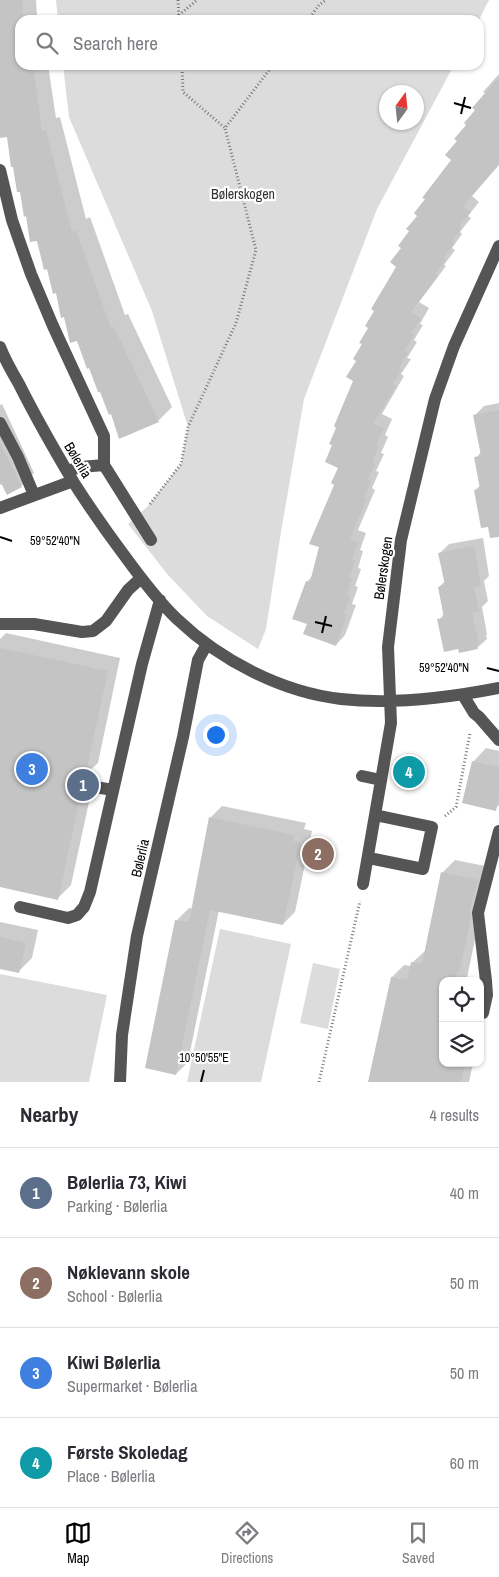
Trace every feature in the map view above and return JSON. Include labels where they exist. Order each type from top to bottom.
[{"type":"street","points":[[0,170],[12,220],[34,281],[104,436],[104,465],[151,540]]},
{"type":"street","name":"Bølerskogen","points":[[363,884],[391,723],[388,648],[401,540],[435,399],[454,346],[499,246]]},
{"type":"street","name":"Bølerlia","points":[[0,347],[33,413],[88,506],[141,578],[176,618],[207,644],[240,664],[294,688],[341,699],[390,700],[463,695],[499,688]]},
{"type":"street","points":[[0,423],[18,457],[34,495]]},
{"type":"street","points":[[0,508],[34,495],[70,476],[81,467],[104,465]]},
{"type":"street","points":[[0,624],[34,624],[82,632],[93,631],[106,621],[128,590],[141,578]]},
{"type":"street","points":[[20,907],[68,918],[77,915],[84,906],[90,892],[142,664],[160,600]]},
{"type":"street","name":"Bølerlia","points":[[120,1082],[122,1035],[138,936],[183,737],[198,660],[207,644]]},
{"type":"street","points":[[463,695],[474,713],[499,740]]},
{"type":"street","points":[[362,776],[381,780]]},
{"type":"street","points":[[83,784],[113,790]]},
{"type":"street","points":[[369,858],[423,869],[432,827],[375,815]]},
{"type":"street","points":[[484,1008],[487,995],[478,913],[499,831]]},
{"type":"path","points":[[178,0],[179,15]]},
{"type":"path","points":[[182,15],[197,0]]},
{"type":"path","points":[[312,15],[319,5],[326,0]]},
{"type":"path","points":[[137,517],[147,508],[181,464],[188,427],[236,323],[256,250],[225,128],[183,92],[182,70]]},
{"type":"path","points":[[225,128],[269,70]]},
{"type":"path","points":[[432,827],[456,807],[474,713]]},
{"type":"path","points":[[319,1082],[363,884]]},
{"type":"green space","points":[[56,0],[489,0],[482,15],[58,15]]},
{"type":"green space","name":"Bølerskogen","points":[[64,70],[451,70],[424,121],[424,85],[379,85],[379,130],[419,130],[377,209],[304,399],[266,629],[258,649],[207,616],[168,575],[128,524],[147,507],[181,464],[188,427],[152,311],[69,117]]},
{"type":"green space","points":[[220,929],[291,944],[261,1082],[187,1082]]},
{"type":"green space","points":[[313,963],[340,969],[328,1029],[300,1023]]},
{"type":"green space","points":[[0,974],[107,995],[89,1082],[0,1082]]},
{"type":"building","points":[[0,0],[22,0],[23,15],[15,15],[15,70],[34,70],[42,131],[46,130],[72,232],[76,230],[111,328],[114,327],[159,422],[119,439],[111,414],[109,415],[89,368],[87,369],[77,341],[70,343],[64,317],[61,318],[56,293],[53,294],[47,269],[44,270],[37,241],[30,242],[20,192],[17,192],[13,167],[11,167],[7,137],[0,138]]},
{"type":"building","points":[[499,77],[499,165],[463,206],[471,212],[460,226],[462,228],[452,242],[454,244],[443,258],[446,260],[435,274],[438,276],[411,312],[421,318],[411,333],[414,335],[405,350],[408,352],[399,367],[402,369],[393,384],[396,386],[373,424],[384,428],[376,445],[379,446],[372,462],[375,464],[368,480],[371,482],[364,498],[367,499],[350,539],[358,542],[352,559],[355,561],[349,577],[352,578],[347,595],[350,596],[344,613],[347,614],[336,646],[303,634],[307,624],[292,619],[306,581],[310,582],[319,547],[309,544],[334,485],[331,483],[338,468],[325,462],[332,445],[329,444],[336,428],[334,426],[353,381],[346,377],[356,361],[353,359],[362,344],[359,343],[368,328],[365,326],[374,311],[371,309],[396,267],[390,262],[401,248],[398,246],[409,231],[406,229],[417,216],[414,213],[425,199],[422,198],[451,160],[445,155],[457,141],[454,139],[466,125],[464,123],[475,110],[472,108]]},
{"type":"building","points":[[499,410],[499,537],[490,538],[488,527],[481,528],[474,490],[480,489],[474,457],[481,456],[473,415]]},
{"type":"building","points":[[0,443],[22,487],[7,495],[0,481]]},
{"type":"building","points":[[474,546],[481,586],[474,587],[479,611],[472,613],[479,644],[477,645],[478,649],[459,653],[458,649],[444,652],[437,619],[444,618],[438,587],[445,585],[438,553]]},
{"type":"building","points":[[0,648],[108,671],[85,777],[80,778],[75,783],[76,788],[81,793],[58,900],[0,887]]},
{"type":"building","points":[[472,761],[499,767],[499,795],[496,811],[462,803]]},
{"type":"building","points":[[209,817],[294,835],[293,841],[301,842],[283,925],[210,910],[176,1075],[145,1068],[175,920],[189,922]]},
{"type":"building","points":[[441,872],[478,880],[470,911],[471,919],[459,973],[457,972],[456,977],[439,977],[439,1067],[464,1067],[461,1082],[368,1082],[391,977],[407,980],[411,962],[422,964]]},
{"type":"building","points":[[0,937],[26,943],[19,973],[0,969]]},
{"type":"place","name":"Kiwi Bølerlia","points":[[32,769]]},
{"type":"place","name":"Første Skoledag","points":[[409,772]]},
{"type":"place","name":"Bølerlia 73, Kiwi","points":[[83,785]]},
{"type":"place","name":"Nøklevann skole","points":[[318,854]]}]
